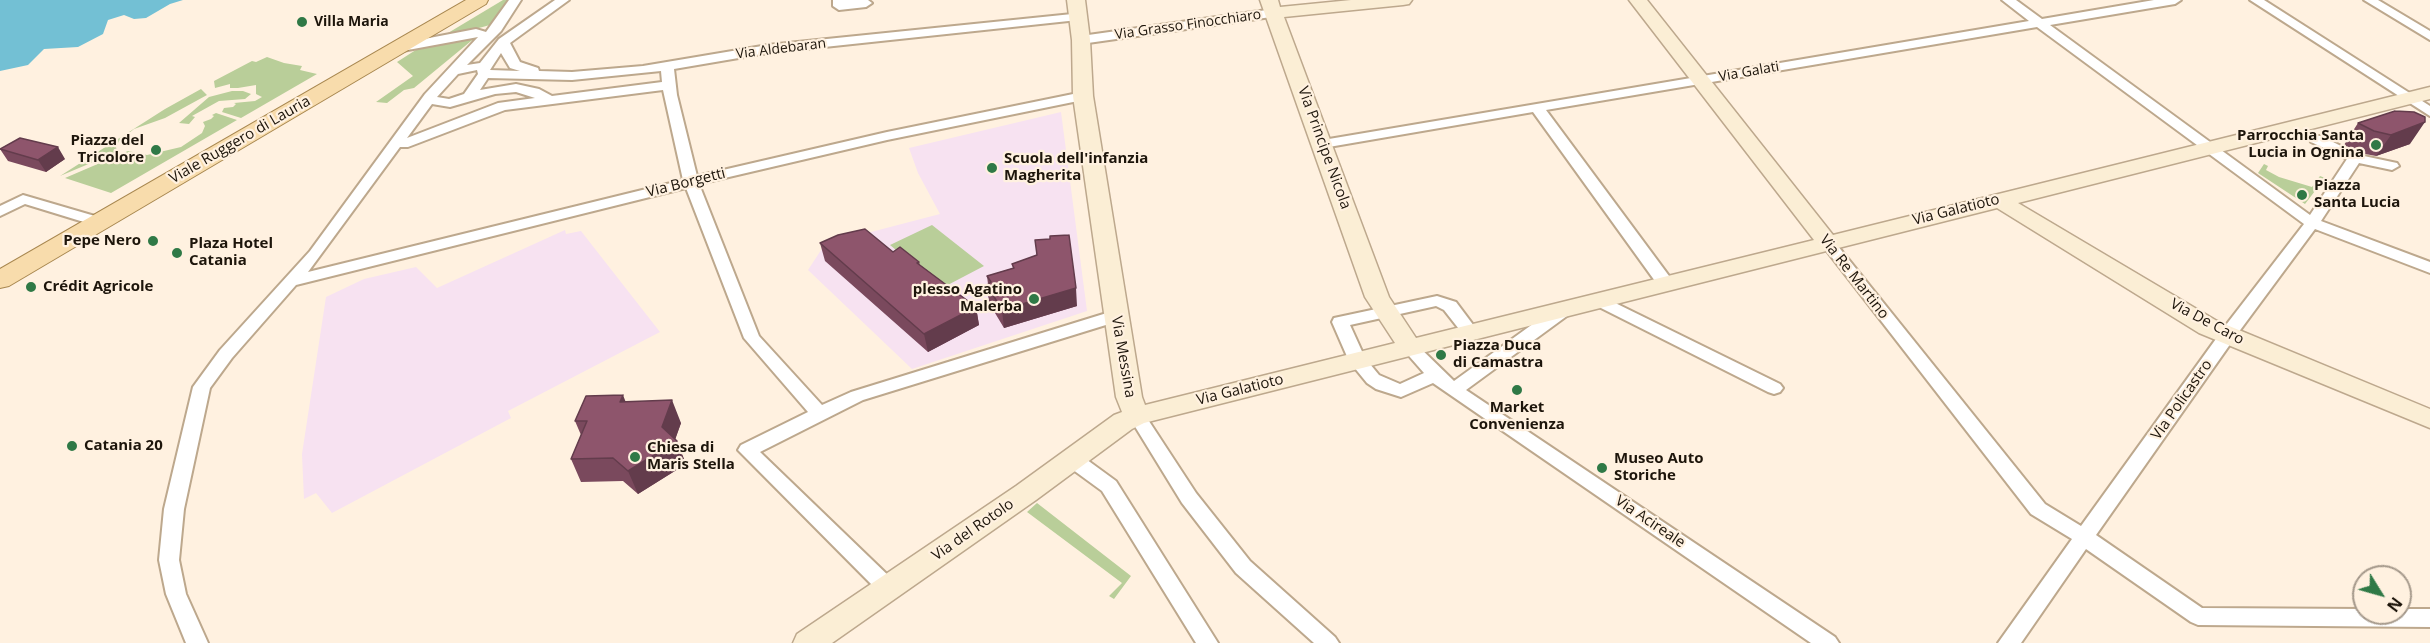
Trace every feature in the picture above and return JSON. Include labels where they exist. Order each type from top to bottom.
[{"type":"main road","name":"Viale Ruggero di Lauria","points":[[0,280],[479,0]]},
{"type":"main road","name":"Via Grasso Finocchiaro","points":[[1272,7],[1403,0]]},
{"type":"main road","name":"Via Re Martino","points":[[1638,0],[1828,243]]},
{"type":"main road","name":"Via Principe Nicola","points":[[1272,7],[1382,305],[1410,348]]},
{"type":"main road","name":"Via Messina","points":[[1077,8],[1081,40],[1083,96],[1129,397],[1137,416]]},
{"type":"main road","name":"Via Galatioto","points":[[1137,416],[1601,301],[1997,199],[2430,93]]},
{"type":"main road","name":"Via De Caro","points":[[1997,199],[2208,327],[2430,419]]},
{"type":"main road","name":"Via del Rotolo","points":[[808,643],[1123,422],[1137,416]]},
{"type":"street","points":[[197,643],[176,594],[169,560],[174,509],[202,387],[226,354],[315,254],[430,97],[496,28],[515,0]]},
{"type":"street","points":[[383,160],[464,99],[503,42],[563,0]]},
{"type":"street","points":[[839,0],[839,6],[866,3]]},
{"type":"street","points":[[2008,0],[2312,223],[2430,268]]},
{"type":"street","name":"Via Galati","points":[[1323,144],[2175,0]]},
{"type":"street","points":[[2256,0],[2430,112]]},
{"type":"street","points":[[2370,0],[2430,36]]},
{"type":"street","name":"Via Grasso Finocchiaro","points":[[1081,40],[1272,7]]},
{"type":"street","name":"Via Aldebaran","points":[[455,71],[472,66],[483,71],[572,76],[667,66],[768,49],[1077,8]]},
{"type":"street","points":[[396,48],[476,33],[484,35],[484,40]]},
{"type":"street","points":[[503,42],[509,58],[515,65],[528,71],[572,76]]},
{"type":"street","points":[[667,66],[668,85],[691,182],[752,338],[819,413]]},
{"type":"street","points":[[403,144],[503,106],[668,85]]},
{"type":"street","points":[[430,97],[435,102],[464,99],[494,90],[516,88],[534,92],[548,99]]},
{"type":"street","name":"Via Borgetti","points":[[292,281],[887,136],[1083,96]]},
{"type":"street","points":[[1537,108],[1666,284]]},
{"type":"street","points":[[2316,139],[2355,158],[2392,166]]},
{"type":"street","name":"Via Policastro","points":[[2010,643],[2227,336],[2312,223],[2355,158]]},
{"type":"street","points":[[0,212],[23,199],[100,222]]},
{"type":"street","name":"Via Re Martino","points":[[1828,243],[2038,509],[2085,538],[2198,616],[2430,618]]},
{"type":"street","points":[[1478,332],[1450,306],[1437,301],[1382,305],[1340,322],[1350,363],[1382,385],[1401,391],[1444,382],[1565,309]]},
{"type":"street","points":[[1601,301],[1774,388]]},
{"type":"street","points":[[888,588],[747,450],[857,396],[1116,316]]},
{"type":"street","name":"Via Acireale","points":[[1410,348],[1444,382],[1828,643]]},
{"type":"street","name":"Via Messina","points":[[1137,416],[1189,498],[1243,567],[1328,643]]},
{"type":"street","points":[[1072,459],[1109,486],[1206,643]]},
{"type":"shaded area","points":[[1061,112],[1087,311],[912,369],[808,270],[825,244],[940,214],[918,173],[909,148]]},
{"type":"shaded area","points":[[565,230],[566,234],[581,231],[660,332],[508,411],[511,418],[332,513],[316,493],[304,499],[302,454],[326,297],[364,279],[416,267],[437,288]]},
{"type":"green space","points":[[503,0],[510,0],[490,25],[438,39]]},
{"type":"green space","points":[[476,37],[414,88],[404,90],[387,103],[376,102],[413,76],[397,62],[422,46]]},
{"type":"green space","points":[[267,57],[302,66],[300,70],[317,74],[241,118],[222,112],[224,108],[233,107],[236,104],[234,103],[255,101],[262,97],[256,94],[256,85],[230,88],[230,84],[215,88],[214,81],[252,61],[256,62]]},
{"type":"green space","points":[[201,89],[207,95],[165,118],[134,129],[119,141],[116,147],[117,152],[60,176],[165,109]]},
{"type":"green space","points":[[232,91],[251,94],[245,99],[219,101],[192,116],[195,117],[189,124],[179,123],[209,97]]},
{"type":"green space","points":[[216,113],[237,120],[111,193],[65,178],[128,151],[147,155],[181,147],[202,133],[205,126],[203,122],[211,119]]},
{"type":"green space","points":[[2264,164],[2268,166],[2266,170],[2279,177],[2312,187],[2320,176],[2325,178],[2305,204],[2258,173]]},
{"type":"green space","points":[[932,225],[984,266],[942,288],[890,245]]},
{"type":"green space","points":[[1037,503],[1131,576],[1114,599],[1109,596],[1122,583],[1027,512]]},
{"type":"water","points":[[0,0],[183,0],[170,4],[146,18],[134,19],[124,15],[108,20],[103,34],[78,47],[44,49],[28,65],[0,71]]},
{"type":"building","points":[[2395,111],[2414,112],[2425,117],[2425,122],[2391,135],[2374,131],[2358,123]]},
{"type":"building","points":[[20,138],[58,147],[38,160],[0,149]]},
{"type":"building","points":[[865,229],[893,252],[900,247],[919,262],[917,263],[976,307],[924,334],[820,243],[838,235]]},
{"type":"building","points":[[1069,235],[1076,288],[1002,310],[987,285],[991,282],[987,276],[1014,268],[1012,264],[1037,255],[1035,240]]},
{"type":"building","points":[[623,395],[620,402],[672,400],[662,427],[677,441],[628,471],[613,458],[571,459],[587,421],[575,421],[586,396]]},
{"type":"place","name":"Villa Maria","points":[[302,22]]},
{"type":"place","name":"Parrocchia Santa Lucia in Ognina","points":[[2376,145]]},
{"type":"place","name":"Piazza del Tricolore","points":[[156,150]]},
{"type":"place","name":"Scuola dell'infanzia Magherita","points":[[992,168]]},
{"type":"place","name":"Piazza Santa Lucia","points":[[2302,195]]},
{"type":"place","name":"Pepe Nero","points":[[153,241]]},
{"type":"place","name":"Plaza Hotel Catania","points":[[177,253]]},
{"type":"place","name":"Crédit Agricole","points":[[31,287]]},
{"type":"place","name":"plesso Agatino Malerba","points":[[1034,299]]},
{"type":"place","name":"Piazza Duca di Camastra","points":[[1441,355]]},
{"type":"place","name":"Market Convenienza","points":[[1517,390]]},
{"type":"place","name":"Catania 20","points":[[72,446]]},
{"type":"place","name":"Chiesa di Maris Stella","points":[[635,457]]},
{"type":"place","name":"Museo Auto Storiche","points":[[1602,468]]}]
